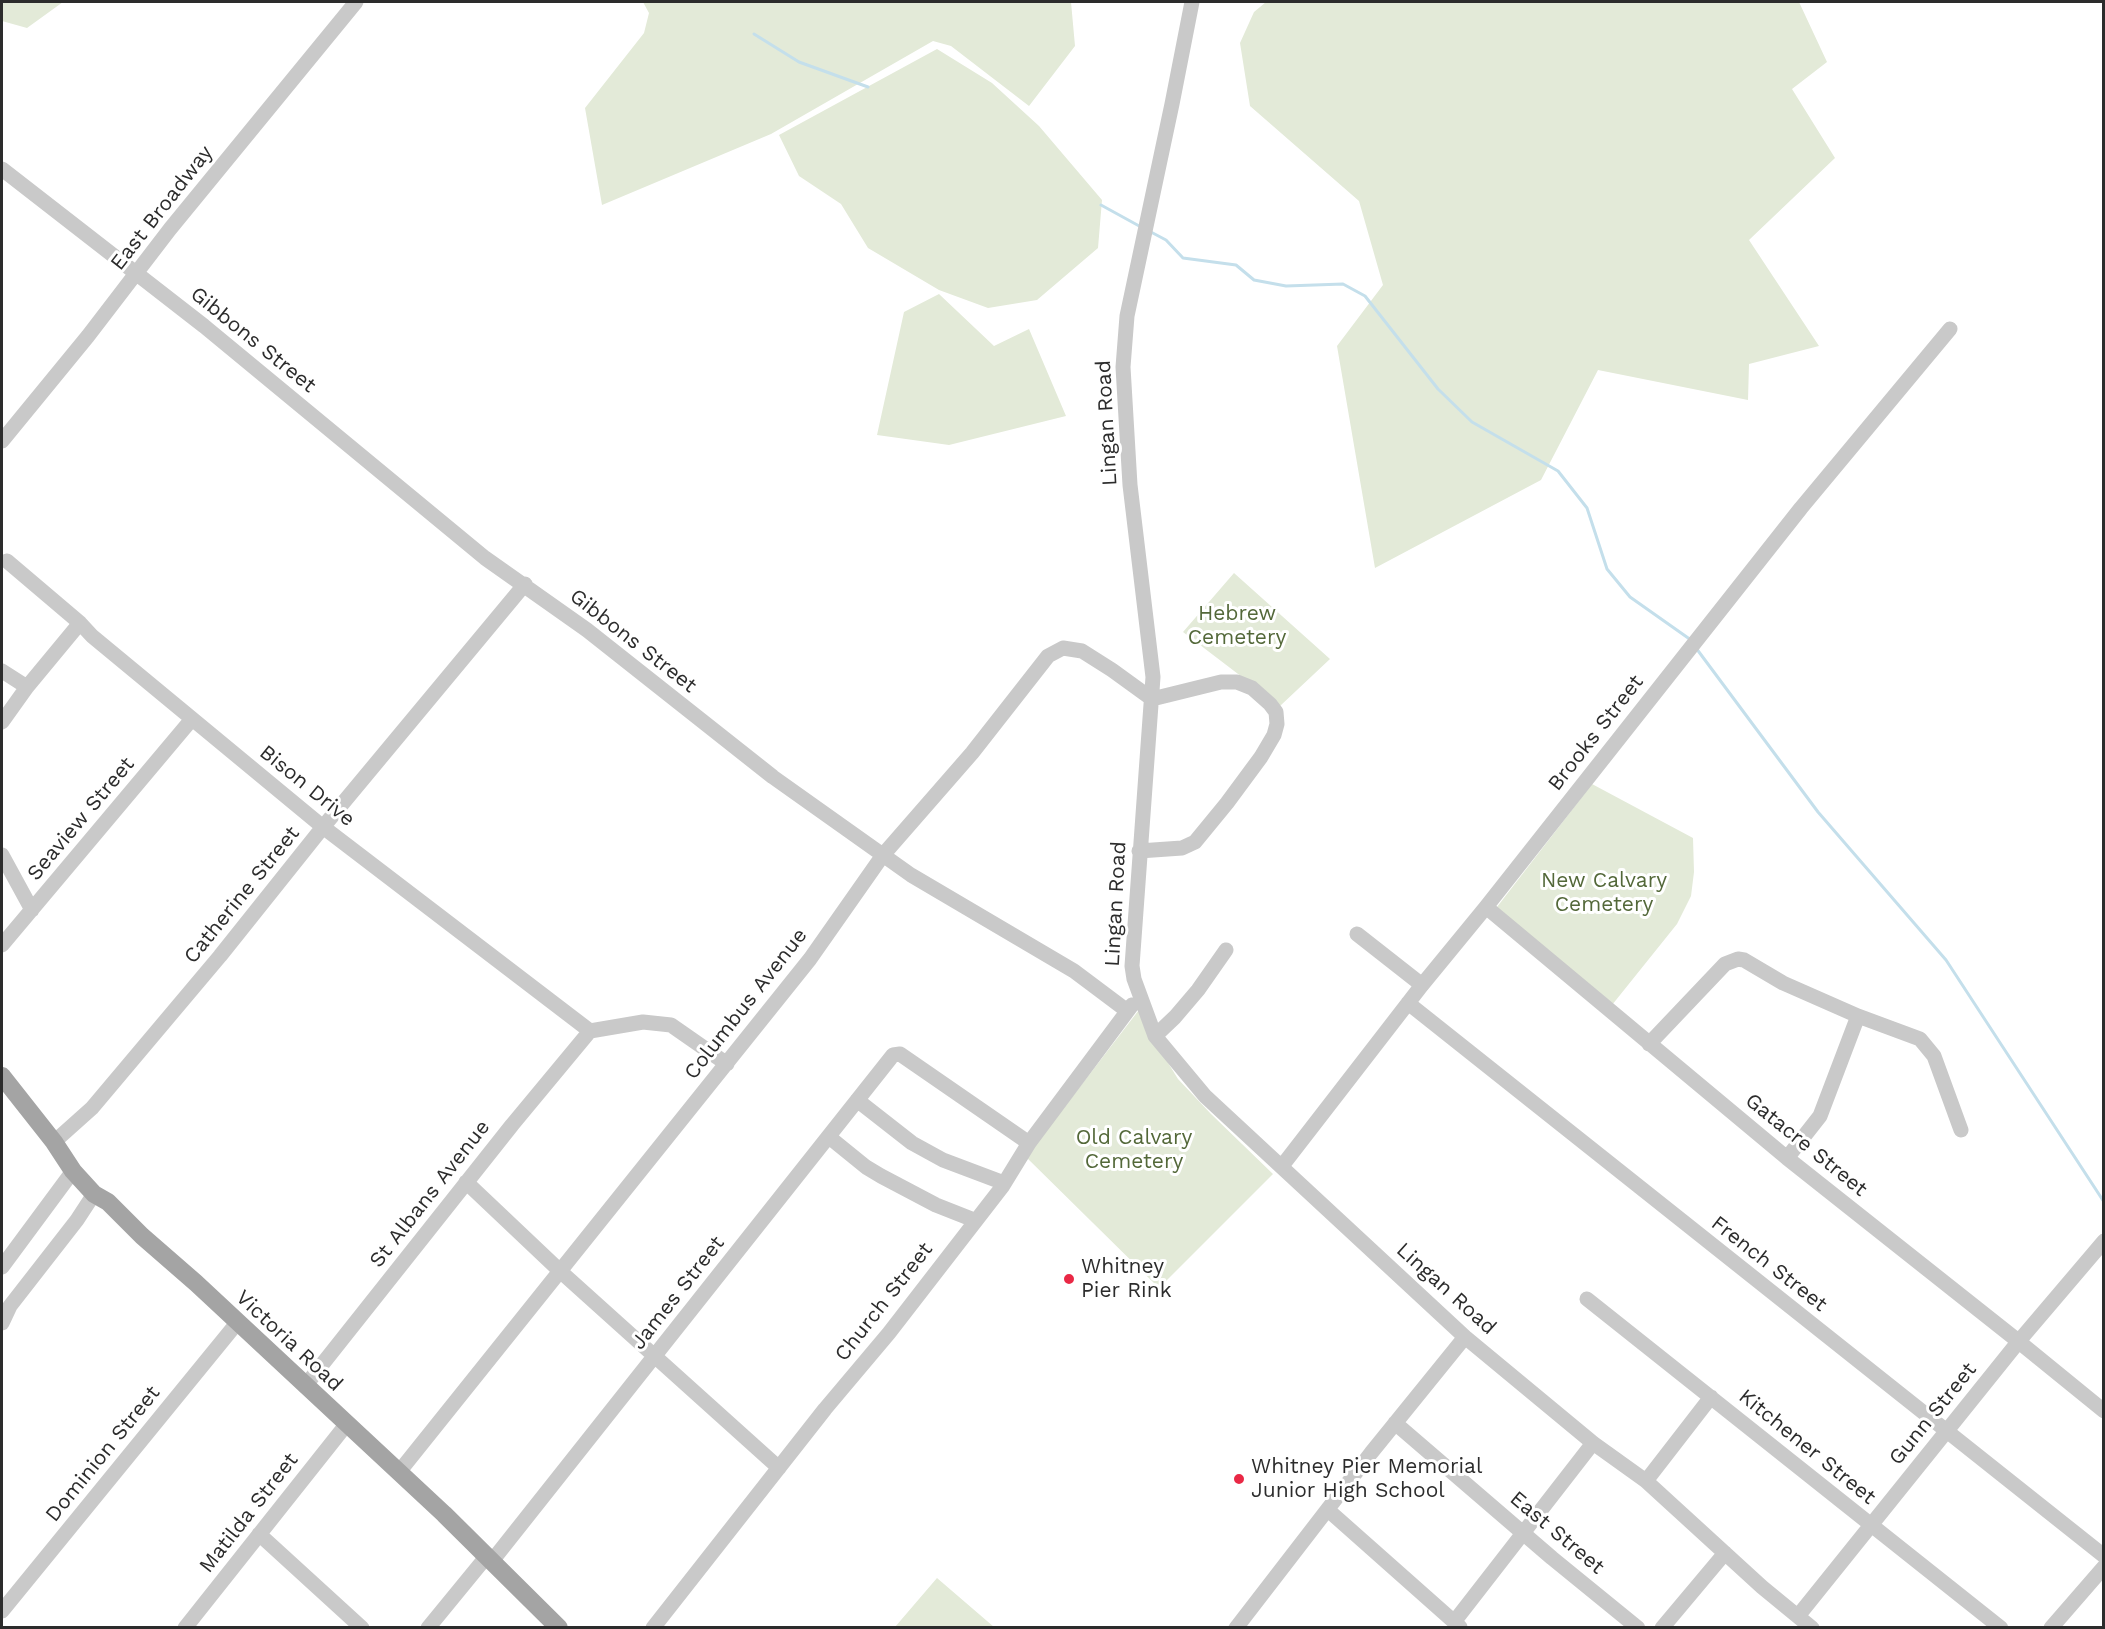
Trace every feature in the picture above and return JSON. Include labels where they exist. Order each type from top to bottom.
[{"type":"main road","name":"Victoria Road","points":[[2,1076],[94,1194],[108,1202],[399,1473],[559,1628]]},
{"type":"street","name":"East Broadway","points":[[2,441],[88,336],[170,229],[356,2]]},
{"type":"street","name":"Lingan Road","points":[[1192,2],[1173,104],[1128,310],[1123,367],[1130,485],[1151,643],[1153,677],[1131,966],[1155,1036],[1205,1096],[1465,1337],[1593,1443],[1646,1481],[1799,1622],[1812,1628]]},
{"type":"street","name":"Gibbons Street","points":[[2,169],[204,326],[454,534],[587,630],[773,777],[883,855],[959,905],[1074,971],[1126,1010]]},
{"type":"street","name":"Brooks Street","points":[[1282,1166],[1422,985],[1801,508],[1950,329]]},
{"type":"street","name":"Bison Drive","points":[[7,561],[80,623],[92,636],[323,827],[591,1031]]},
{"type":"street","name":"Catherine Street","points":[[54,1142],[92,1108],[220,956],[323,827],[525,584]]},
{"type":"street","points":[[2,722],[27,687],[80,623]]},
{"type":"street","name":"Columbus Avenue","points":[[399,1473],[810,959],[883,855],[972,753],[1048,656],[1055,651],[1070,648],[1082,651],[1152,699]]},
{"type":"street","points":[[2,671],[27,687]]},
{"type":"street","points":[[1139,851],[1182,848],[1195,842],[1261,756],[1274,735],[1277,724],[1276,712],[1270,704],[1252,688],[1237,682],[1221,682],[1152,699]]},
{"type":"street","name":"Seaview Street","points":[[2,945],[192,719]]},
{"type":"street","points":[[2,855],[32,910]]},
{"type":"street","name":"Gatacre Street","points":[[1486,907],[1787,1158],[2019,1341],[2103,1411]]},
{"type":"street","points":[[1357,934],[1422,985]]},
{"type":"street","points":[[1155,1036],[1198,990],[1226,950]]},
{"type":"street","points":[[1649,1044],[1720,968],[1738,959],[1744,960],[1783,983],[1858,1016],[1920,1039],[1934,1056],[1961,1130]]},
{"type":"street","name":"Church Street","points":[[653,1628],[778,1468],[889,1333],[1004,1183],[1029,1143],[1117,1027],[1126,1010],[1140,996]]},
{"type":"street","name":"French Street","points":[[1408,1003],[2103,1556]]},
{"type":"street","points":[[1787,1158],[1820,1116],[1858,1016]]},
{"type":"street","points":[[591,1031],[643,1022],[671,1025],[727,1064]]},
{"type":"street","name":"St Albans Avenue","points":[[305,1386],[466,1182],[591,1031]]},
{"type":"street","name":"James Street","points":[[428,1628],[489,1558],[655,1356],[891,1056],[902,1055],[1029,1143]]},
{"type":"street","points":[[857,1101],[912,1143],[943,1160],[1004,1183]]},
{"type":"street","points":[[829,1137],[866,1167],[881,1176],[936,1205],[974,1220]]},
{"type":"street","points":[[4,1259],[74,1171]]},
{"type":"street","points":[[466,1182],[560,1271],[778,1468]]},
{"type":"street","points":[[2,1323],[10,1306],[77,1220],[94,1194]]},
{"type":"street","name":"Gunn Street","points":[[1799,1622],[1871,1524],[2103,1241]]},
{"type":"street","name":"Kitchener Street","points":[[1587,1299],[2001,1628]]},
{"type":"street","name":"Dominion Street","points":[[2,1611],[237,1323]]},
{"type":"street","points":[[1236,1628],[1395,1423],[1465,1337]]},
{"type":"street","points":[[1646,1481],[1711,1398]]},
{"type":"street","name":"East Street","points":[[1395,1423],[1638,1628]]},
{"type":"street","name":"Matilda Street","points":[[185,1628],[346,1425]]},
{"type":"street","points":[[1328,1510],[1457,1625],[1523,1533],[1593,1443]]},
{"type":"street","points":[[259,1534],[362,1628]]},
{"type":"street","points":[[1662,1628],[1725,1553]]},
{"type":"street","points":[[2051,1628],[2103,1567]]},
{"type":"green space","points":[[2,2],[63,2],[27,28],[2,21]]},
{"type":"green space","points":[[643,2],[1071,2],[1075,46],[1029,106],[951,46],[933,41],[771,134],[602,205],[585,108],[644,33],[649,13]]},
{"type":"green space","points":[[1266,2],[1799,2],[1827,62],[1792,89],[1835,158],[1749,240],[1819,346],[1749,364],[1748,400],[1598,370],[1541,480],[1375,568],[1337,346],[1383,285],[1359,201],[1250,106],[1240,43],[1254,12]]},
{"type":"green space","points":[[937,49],[992,83],[1039,126],[1102,200],[1098,248],[1037,300],[988,308],[939,290],[868,248],[841,204],[799,176],[779,135]]},
{"type":"green space","points":[[939,294],[994,346],[1029,329],[1066,416],[949,445],[877,435],[904,312]]},
{"type":"green space","name":"Hebrew Cemetery","points":[[1234,573],[1330,659],[1280,706],[1183,632]]},
{"type":"green space","name":"New Calvary Cemetery","points":[[1592,784],[1693,838],[1694,872],[1691,896],[1677,924],[1612,1005],[1497,907]]},
{"type":"green space","name":"Old Calvary Cemetery","points":[[1142,1006],[1154,1040],[1178,1079],[1273,1174],[1159,1288],[1026,1157]]},
{"type":"green space","points":[[937,1578],[994,1627],[895,1627]]},
{"type":"waterway","points":[[754,34],[799,62],[868,87]]},
{"type":"waterway","points":[[1101,205],[1141,227]]},
{"type":"waterway","points":[[1149,231],[1166,240],[1183,258],[1236,265],[1254,280],[1286,286],[1343,284],[1365,296],[1438,389],[1472,422],[1558,471],[1587,508],[1607,569],[1630,597],[1691,640]]},
{"type":"waterway","points":[[1696,648],[1818,812],[1946,960],[2104,1202]]},
{"type":"place","name":"Whitney Pier Rink","points":[[1069,1279]]},
{"type":"place","name":"Whitney Pier Memorial Junior High School","points":[[1239,1479]]}]
